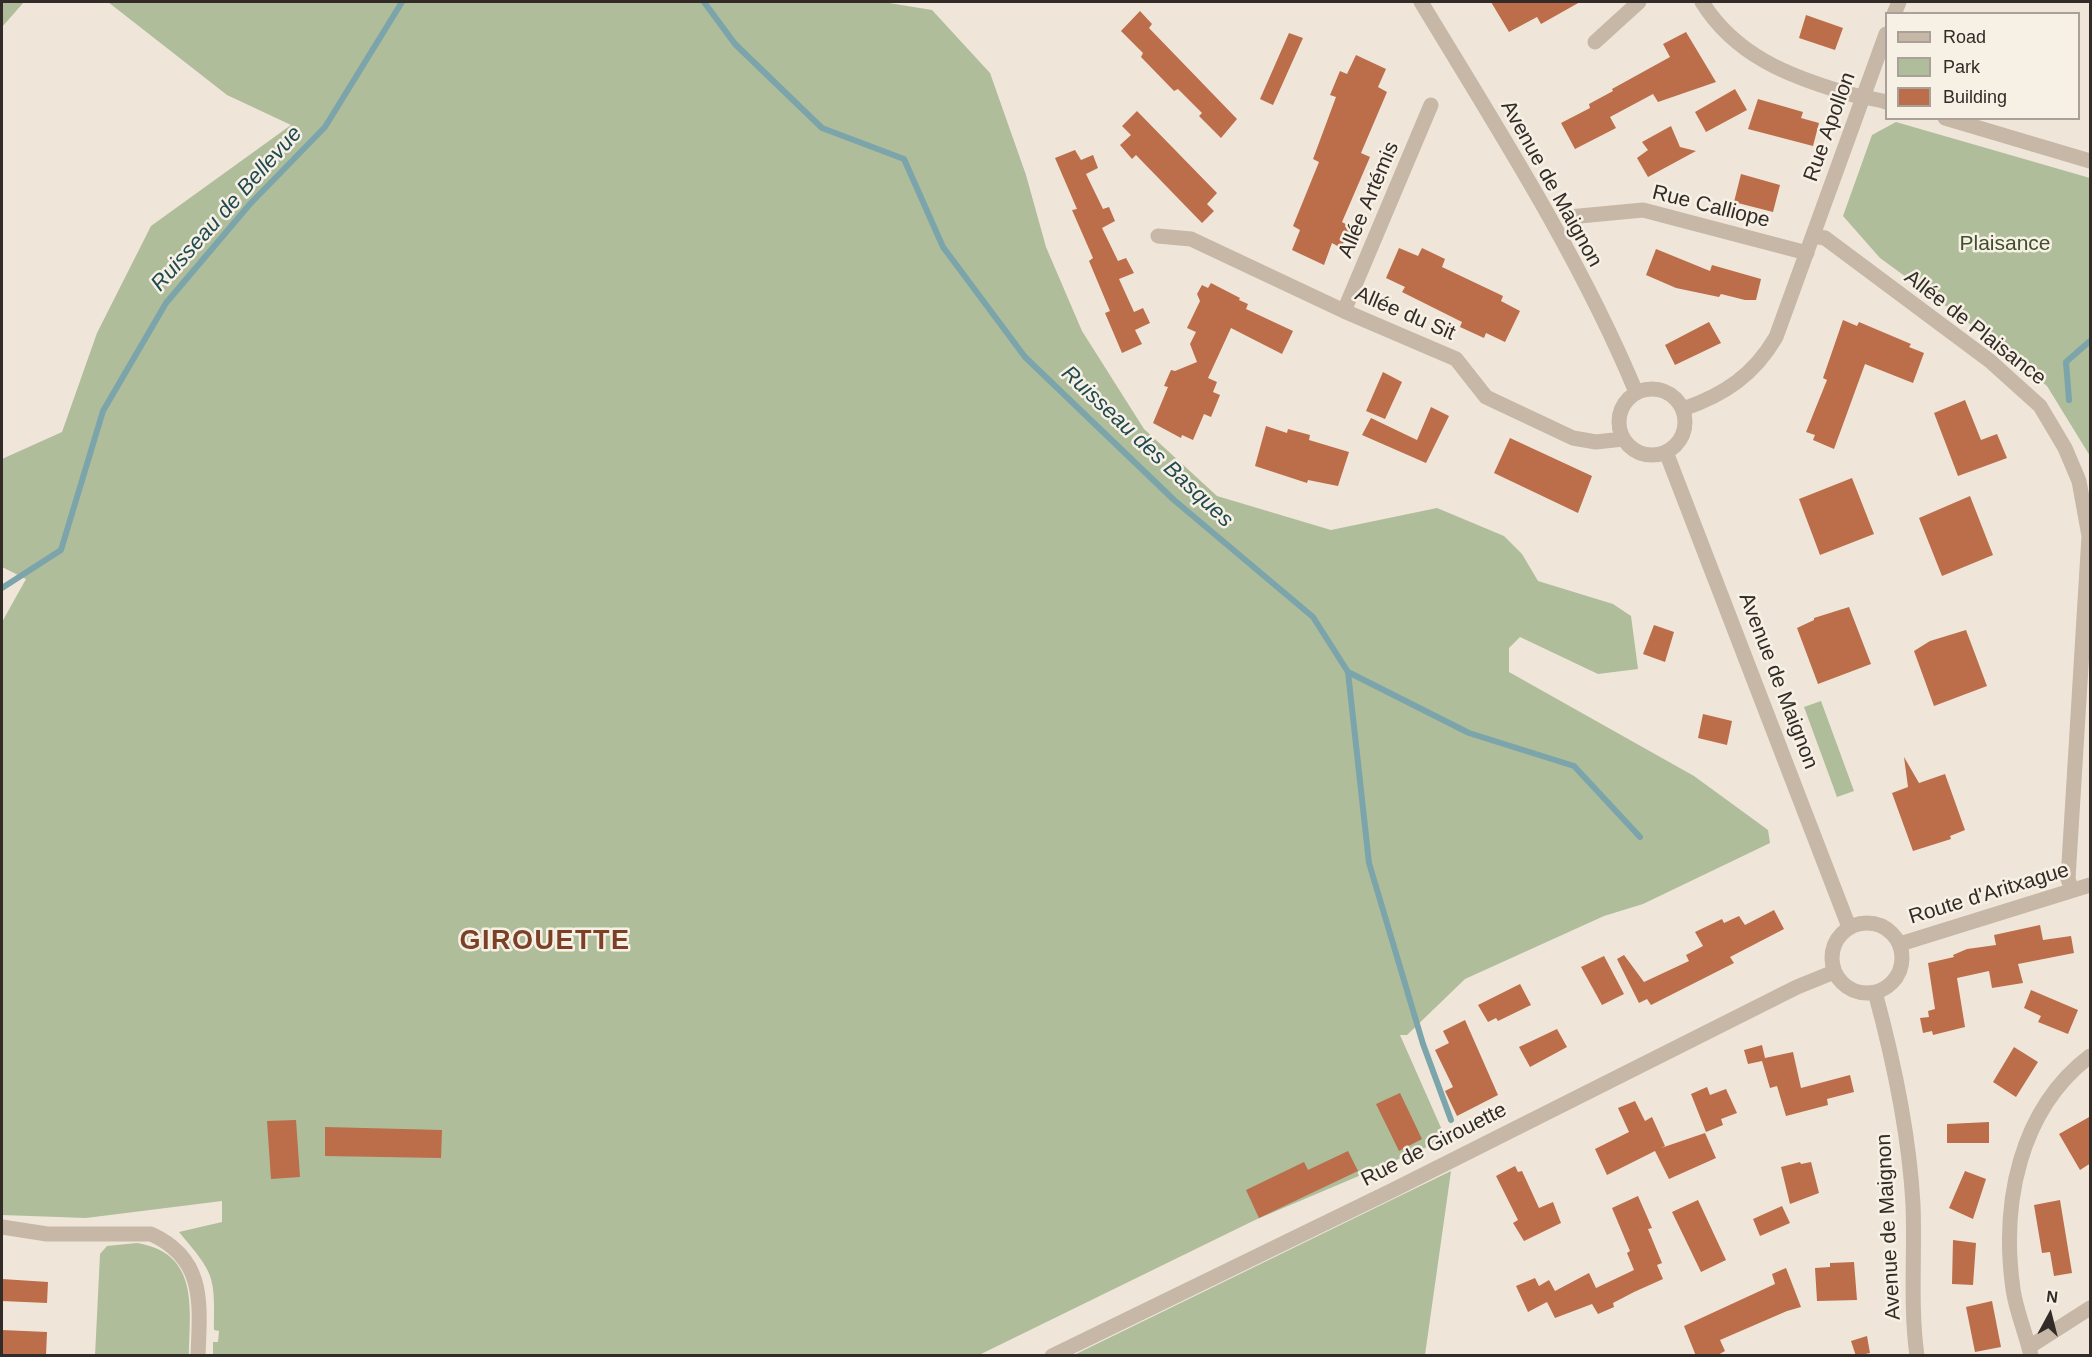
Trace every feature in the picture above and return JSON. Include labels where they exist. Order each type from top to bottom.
[{"type":"street","name":"Avenue de Maignon","points":[[1421,2],[1553,226],[1618,350],[1636,392]]},
{"type":"street","points":[[1594,42],[1639,2]]},
{"type":"street","points":[[1702,2],[1727,35],[1779,71],[1848,94],[1885,102]]},
{"type":"street","name":"Rue Apollon","points":[[1813,236],[1862,96],[1885,39]]},
{"type":"street","name":"Allée Artémis","points":[[1344,311],[1431,105]]},
{"type":"street","points":[[1952,120],[2091,161]]},
{"type":"street","name":"Rue Calliope","points":[[1569,217],[1643,210],[1807,253]]},
{"type":"street","name":"Allée du Sit","points":[[1158,236],[1191,239],[1344,311],[1456,359],[1486,397],[1573,438],[1602,442],[1623,439]]},
{"type":"street","points":[[1683,409],[1709,400],[1739,383],[1766,355],[1776,337],[1813,236]]},
{"type":"street","name":"Allée de Plaisance","points":[[1813,236],[1825,238],[1982,355],[2040,406],[2065,448],[2079,481],[2089,536],[2068,879],[2072,890]]},
{"type":"street","points":[[1649,388],[1663,390],[1675,398],[1683,409],[1685,422],[1683,434],[1666,452],[1650,455],[1640,453],[1623,439],[1618,424],[1621,408],[1636,392],[1649,388]]},
{"type":"street","name":"Avenue de Maignon","points":[[1666,452],[1849,927]]},
{"type":"street","name":"Route d'Aritxague","points":[[1900,944],[2091,885]]},
{"type":"street","points":[[1857,923],[1876,923],[1887,928],[1900,944],[1903,956],[1901,969],[1887,988],[1865,994],[1847,987],[1834,972],[1831,962],[1835,942],[1849,927],[1857,923]]},
{"type":"street","name":"Rue de Girouette","points":[[1052,1356],[1393,1190],[1797,987],[1834,972]]},
{"type":"street","name":"Avenue de Maignon","points":[[1875,993],[1907,1135],[1913,1206],[1912,1284],[1917,1356]]},
{"type":"street","points":[[2091,1056],[2051,1094],[2031,1131],[2012,1186],[2008,1222],[2013,1291],[2030,1351],[2091,1308]]},
{"type":"street","points":[[2,1227],[47,1234],[151,1234],[165,1240],[178,1250],[196,1281],[200,1302],[198,1356]]},
{"type":"green space","points":[[2,2],[24,2],[2,27]]},
{"type":"green space","points":[[108,2],[883,2],[932,10],[990,73],[1026,175],[1046,247],[1082,331],[1144,429],[1217,496],[1331,530],[1437,508],[1504,536],[1522,554],[1538,581],[1613,604],[1631,616],[1638,669],[1598,674],[1520,637],[1509,648],[1509,672],[1694,776],[1768,830],[1770,843],[1643,904],[1604,916],[1465,979],[1407,1035],[1400,1035],[1446,1139],[1255,1220],[979,1355],[213,1355],[213,1342],[218,1342],[219,1331],[214,1330],[213,1285],[206,1267],[179,1232],[222,1222],[222,1201],[86,1218],[2,1215],[2,622],[26,579],[2,567],[2,459],[62,432],[97,333],[151,226],[291,125],[227,95]]},
{"type":"green space","name":"Plaisance","points":[[1896,122],[2090,178],[2090,456],[2047,386],[1965,320],[1880,258],[1843,216],[1872,135]]},
{"type":"green space","points":[[1821,701],[1854,791],[1837,797],[1804,707]]},
{"type":"green space","points":[[1451,1171],[1425,1355],[1074,1355]]},
{"type":"green space","points":[[137,1243],[157,1249],[171,1258],[181,1270],[187,1285],[189,1301],[189,1355],[95,1356],[100,1254],[107,1246]]},
{"type":"building","points":[[1491,2],[1580,2],[1541,24],[1537,17],[1509,32]]},
{"type":"building","points":[[1140,11],[1152,24],[1149,28],[1237,119],[1221,138],[1199,116],[1202,113],[1178,89],[1174,91],[1141,57],[1143,53],[1121,31]]},
{"type":"building","points":[[1806,15],[1843,28],[1835,50],[1799,38]]},
{"type":"building","points":[[1686,32],[1716,82],[1658,102],[1653,94],[1610,117],[1616,128],[1575,149],[1561,123],[1590,108],[1589,104],[1613,91],[1612,89],[1670,57],[1663,44]]},
{"type":"building","points":[[1289,33],[1303,38],[1273,105],[1260,99]]},
{"type":"building","points":[[1356,55],[1386,69],[1378,87],[1387,92],[1361,153],[1370,157],[1342,222],[1351,227],[1341,248],[1332,243],[1324,265],[1292,250],[1300,230],[1293,226],[1319,162],[1313,159],[1336,97],[1330,95],[1340,71],[1347,74]]},
{"type":"building","points":[[1735,89],[1747,110],[1706,132],[1695,112]]},
{"type":"building","points":[[1758,99],[1803,112],[1801,118],[1819,123],[1813,146],[1748,129]]},
{"type":"building","points":[[1137,111],[1217,193],[1207,204],[1214,211],[1202,223],[1136,155],[1132,159],[1120,145],[1131,135],[1122,126]]},
{"type":"building","points":[[1671,126],[1680,147],[1696,151],[1648,177],[1637,158],[1648,150],[1642,142]]},
{"type":"building","points":[[1075,150],[1081,160],[1093,155],[1098,168],[1086,174],[1103,209],[1109,207],[1115,221],[1102,228],[1118,261],[1126,258],[1134,273],[1119,279],[1134,312],[1143,308],[1150,323],[1135,330],[1142,344],[1122,353],[1105,313],[1110,311],[1089,261],[1093,258],[1072,210],[1077,209],[1055,158]]},
{"type":"building","points":[[1741,174],[1780,185],[1773,212],[1734,202]]},
{"type":"building","points":[[1399,248],[1418,256],[1422,248],[1445,259],[1442,267],[1503,296],[1501,301],[1520,311],[1505,342],[1486,333],[1484,338],[1460,327],[1462,322],[1402,292],[1405,287],[1386,278]]},
{"type":"building","points":[[1656,249],[1710,271],[1712,265],[1761,279],[1756,300],[1745,300],[1721,294],[1719,297],[1676,288],[1646,275]]},
{"type":"building","points":[[1211,283],[1240,298],[1239,300],[1248,304],[1246,309],[1293,331],[1282,354],[1231,328],[1208,378],[1217,382],[1213,392],[1220,395],[1211,417],[1204,414],[1193,440],[1182,435],[1181,438],[1153,423],[1168,387],[1164,386],[1171,370],[1175,371],[1197,362],[1190,344],[1196,332],[1187,328],[1200,301],[1197,294],[1202,285],[1208,288]]},
{"type":"building","points":[[1843,320],[1857,326],[1859,322],[1911,344],[1909,347],[1924,353],[1913,383],[1865,364],[1834,449],[1813,440],[1815,435],[1806,432],[1827,380],[1823,378]]},
{"type":"building","points":[[1709,322],[1721,343],[1675,365],[1665,345]]},
{"type":"building","points":[[1383,372],[1402,382],[1385,419],[1366,411]]},
{"type":"building","points":[[1965,400],[1981,440],[1997,434],[2007,458],[1958,476],[1934,413]]},
{"type":"building","points":[[1431,407],[1449,416],[1426,463],[1362,435],[1371,418],[1417,440]]},
{"type":"building","points":[[1266,426],[1287,433],[1288,429],[1310,435],[1309,440],[1349,452],[1338,486],[1308,480],[1307,483],[1255,466]]},
{"type":"building","points":[[1510,438],[1592,476],[1578,513],[1494,473]]},
{"type":"building","points":[[1852,478],[1874,534],[1820,555],[1799,499]]},
{"type":"building","points":[[1970,496],[1993,555],[1942,576],[1919,518]]},
{"type":"building","points":[[1849,607],[1871,664],[1818,684],[1797,628],[1814,618]]},
{"type":"building","points":[[1654,625],[1674,632],[1665,662],[1643,654]]},
{"type":"building","points":[[1966,630],[1987,686],[1934,706],[1914,651],[1930,641]]},
{"type":"building","points":[[1703,714],[1732,721],[1727,745],[1698,738]]},
{"type":"building","points":[[1904,757],[1919,783],[1945,774],[1965,830],[1950,836],[1951,839],[1913,851],[1892,793],[1908,787]]},
{"type":"building","points":[[1774,910],[1784,929],[1730,957],[1734,963],[1651,1005],[1647,999],[1639,1003],[1617,959],[1624,955],[1644,982],[1689,961],[1686,955],[1703,946],[1695,932],[1722,919],[1724,923],[1739,916],[1745,925]]},
{"type":"building","points":[[2040,925],[2043,940],[2071,936],[2074,953],[2018,964],[2023,983],[1992,988],[1989,971],[1957,978],[1965,1027],[1933,1035],[1932,1031],[1923,1033],[1920,1018],[1929,1017],[1928,1011],[1935,1009],[1928,963],[1954,957],[1953,955],[1967,949],[1996,945],[1994,935]]},
{"type":"building","points":[[1604,956],[1624,994],[1602,1005],[1581,967]]},
{"type":"building","points":[[1520,984],[1531,1005],[1498,1021],[1496,1018],[1488,1022],[1478,1005]]},
{"type":"building","points":[[2031,990],[2078,1010],[2068,1034],[2038,1022],[2041,1016],[2024,1008]]},
{"type":"building","points":[[1465,1020],[1498,1095],[1457,1116],[1445,1091],[1453,1087],[1435,1050],[1449,1043],[1443,1031]]},
{"type":"building","points":[[1557,1029],[1567,1047],[1530,1067],[1519,1047]]},
{"type":"building","points":[[1762,1045],[1765,1058],[1793,1052],[1801,1088],[1850,1075],[1854,1092],[1827,1099],[1828,1105],[1786,1116],[1777,1086],[1770,1088],[1762,1061],[1748,1064],[1744,1050]]},
{"type":"building","points":[[2014,1047],[2038,1062],[2016,1097],[1993,1082]]},
{"type":"building","points":[[1707,1087],[1710,1095],[1726,1089],[1737,1113],[1721,1119],[1723,1125],[1706,1132],[1691,1094]]},
{"type":"building","points":[[1400,1093],[1422,1139],[1399,1151],[1376,1104]]},
{"type":"building","points":[[1635,1101],[1645,1121],[1652,1117],[1665,1146],[1661,1148],[1705,1133],[1716,1158],[1669,1179],[1655,1151],[1607,1175],[1595,1149],[1629,1132],[1618,1108]]},
{"type":"building","points":[[2091,1116],[2091,1163],[2080,1170],[2059,1134]]},
{"type":"building","points":[[296,1120],[300,1177],[271,1179],[267,1121]]},
{"type":"building","points":[[1989,1122],[1989,1143],[1947,1143],[1947,1124]]},
{"type":"building","points":[[325,1127],[442,1130],[441,1158],[325,1156]]},
{"type":"building","points":[[1348,1151],[1358,1171],[1259,1218],[1246,1190],[1304,1162],[1308,1170]]},
{"type":"building","points":[[1800,1162],[1801,1164],[1811,1162],[1819,1193],[1790,1204],[1781,1167]]},
{"type":"building","points":[[1515,1166],[1518,1172],[1522,1171],[1539,1208],[1553,1202],[1561,1223],[1524,1241],[1513,1223],[1518,1220],[1496,1176]]},
{"type":"building","points":[[1965,1171],[1986,1179],[1973,1219],[1949,1208]]},
{"type":"building","points":[[1638,1196],[1652,1228],[1648,1229],[1662,1263],[1657,1265],[1663,1279],[1613,1303],[1614,1307],[1598,1314],[1592,1304],[1555,1318],[1547,1302],[1528,1312],[1516,1286],[1535,1278],[1539,1286],[1549,1280],[1555,1291],[1589,1273],[1596,1288],[1634,1270],[1627,1253],[1630,1251],[1612,1208]]},
{"type":"building","points":[[1698,1200],[1726,1260],[1701,1272],[1672,1212]]},
{"type":"building","points":[[2060,1200],[2072,1273],[2054,1276],[2050,1252],[2042,1253],[2034,1205]]},
{"type":"building","points":[[1782,1206],[1790,1223],[1760,1236],[1753,1219]]},
{"type":"building","points":[[1953,1240],[1976,1243],[1973,1285],[1952,1284]]},
{"type":"building","points":[[1854,1262],[1857,1300],[1817,1301],[1815,1268],[1830,1267],[1830,1263]]},
{"type":"building","points":[[1786,1268],[1801,1307],[1720,1340],[1725,1351],[1716,1356],[1696,1356],[1684,1326],[1775,1284],[1772,1274]]},
{"type":"building","points":[[2,1279],[48,1282],[47,1303],[2,1301]]},
{"type":"building","points":[[1992,1301],[2001,1347],[1975,1352],[1966,1307]]},
{"type":"building","points":[[2,1330],[47,1332],[46,1356],[2,1356]]},
{"type":"building","points":[[1867,1336],[1870,1353],[1856,1356],[1851,1341]]},
{"type":"waterway","name":"Ruisseau de Bellevue","points":[[2,588],[61,550],[103,411],[166,303],[250,204],[325,127],[402,2]]},
{"type":"waterway","name":"Ruisseau des Basques","points":[[704,2],[735,44],[822,128],[904,159],[943,247],[1025,357],[1174,500],[1313,617],[1348,672],[1469,733],[1574,766],[1640,837]]},
{"type":"waterway","points":[[2069,400],[2066,362],[2090,341]]},
{"type":"waterway","points":[[1348,672],[1369,863],[1423,1044],[1451,1120]]},
{"type":"district","name":"GIROUETTE","points":[[545,942]]}]
